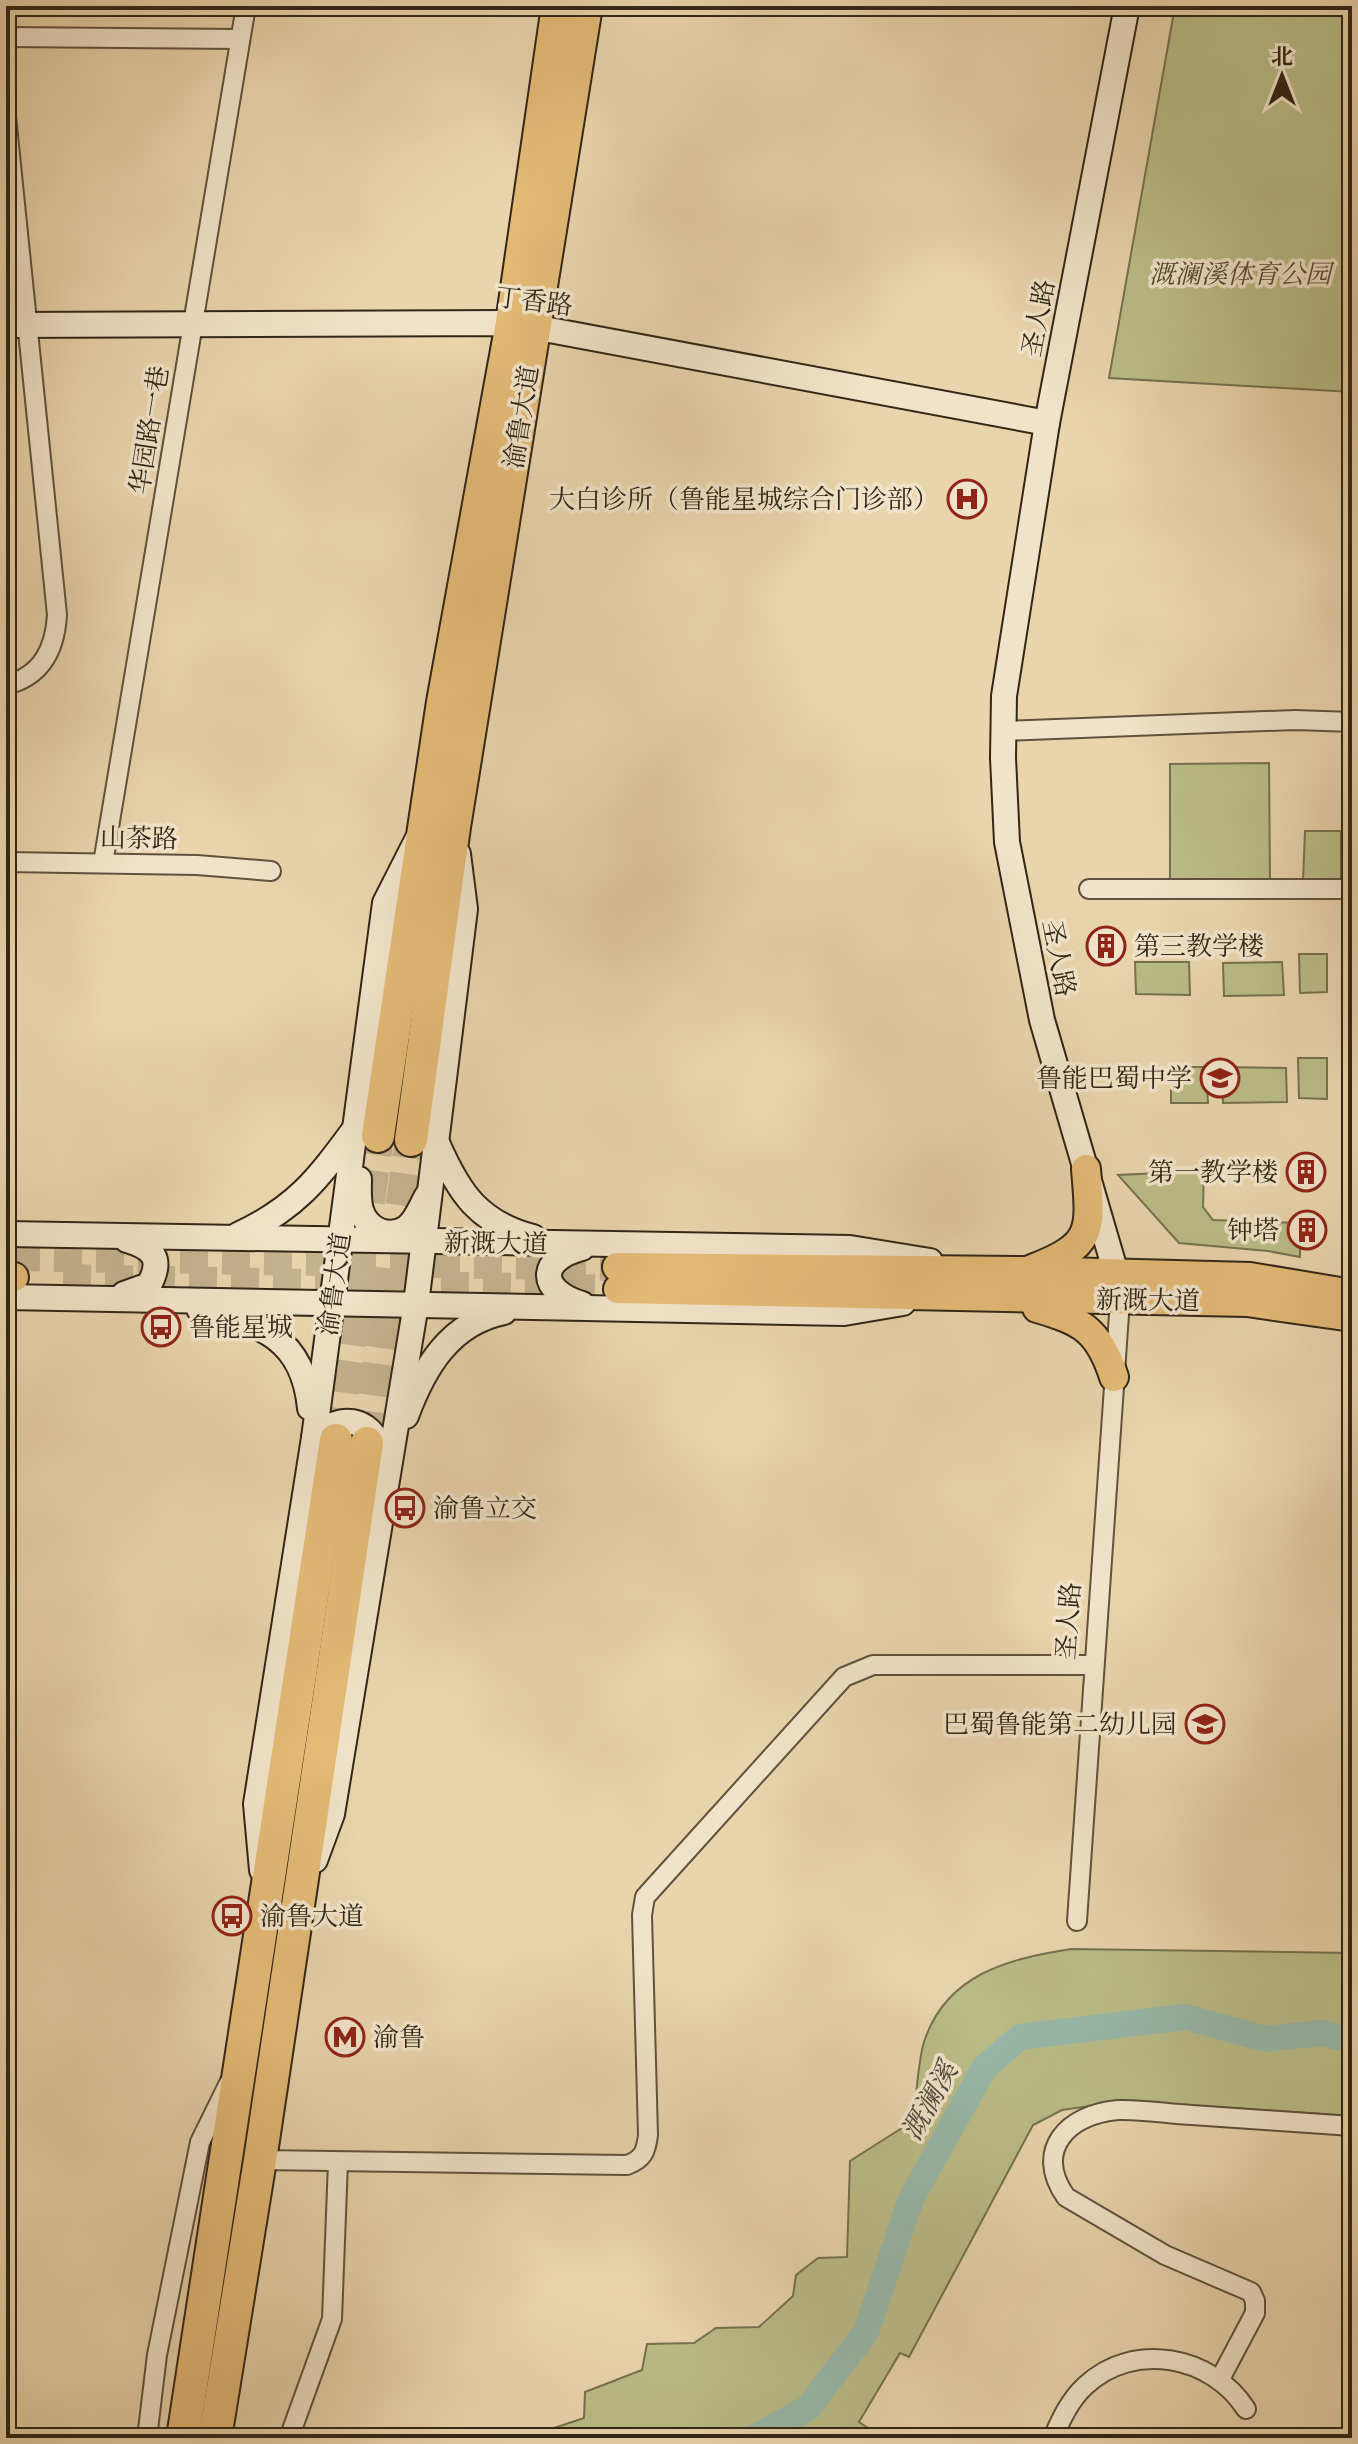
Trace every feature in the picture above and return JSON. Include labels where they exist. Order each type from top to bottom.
[{"type":"highway","name":"渝鲁大道","points":[[524,325],[558,6]]},
{"type":"highway","name":"渝鲁大道","points":[[424,1141],[443,702],[524,325],[586,6]]},
{"type":"highway","name":"渝鲁大道","points":[[367,1132],[440,825]]},
{"type":"highway","name":"渝鲁大道","points":[[183,2438],[264,1894],[351,1447]]},
{"type":"highway","name":"渝鲁大道","points":[[215,2438],[300,1899],[351,1447]]},
{"type":"main road","points":[[1026,1271],[1056,1260],[1085,1235],[1090,1216],[1086,1169]]},
{"type":"main road","name":"新溉大道","points":[[1352,1294],[1250,1277],[1118,1286],[1001,1298],[618,1278],[1026,1271],[1118,1286],[1352,1317]]},
{"type":"main road","points":[[1001,1298],[1068,1317],[1083,1325],[1103,1349],[1114,1377]]},
{"type":"street","name":"华园路一巷","points":[[103,863],[246,6]]},
{"type":"street","name":"圣人路","points":[[1077,1921],[1118,1286],[1042,1020],[1007,842],[1003,731],[1004,696],[1047,423],[1127,6]]},
{"type":"street","points":[[6,37],[240,39]]},
{"type":"street","points":[[6,116],[17,324],[57,615],[55,639],[44,661],[33,673],[6,685]]},
{"type":"street","name":"丁香路","points":[[17,324],[524,325],[1047,423]]},
{"type":"street","points":[[1003,731],[1295,720],[1352,722]]},
{"type":"street","name":"山茶路","points":[[6,862],[197,865],[271,871]]},
{"type":"street","points":[[1089,889],[1352,889]]},
{"type":"street","points":[[367,1132],[361,1210],[367,1224],[380,1232],[393,1233],[405,1228],[414,1220],[431,1187]]},
{"type":"street","points":[[230,1239],[267,1221],[297,1201],[367,1132]]},
{"type":"street","name":"渝鲁大道","points":[[351,1447],[331,1301],[339,1241],[367,1132]]},
{"type":"street","points":[[424,1141],[469,1201],[492,1222],[558,1244]]},
{"type":"street","name":"渝鲁大道","points":[[351,1447],[416,1304],[431,1187],[424,1141]]},
{"type":"street","points":[[98,1298],[142,1289],[149,1285],[156,1273],[157,1263],[152,1252],[140,1244],[113,1236]]},
{"type":"street","name":"新溉大道","points":[[8,1267],[113,1236],[850,1248],[984,1271]]},
{"type":"street","points":[[596,1244],[565,1252],[556,1259],[549,1270],[549,1281],[556,1291],[568,1299],[597,1308]]},
{"type":"street","name":"新溉大道","points":[[8,1267],[98,1298],[844,1313],[942,1297]]},
{"type":"street","points":[[150,1299],[239,1319],[260,1328],[288,1349],[351,1447],[421,1381],[439,1350],[452,1336],[480,1318],[537,1307]]},
{"type":"street","points":[[260,2160],[627,2165],[640,2160],[647,2150],[648,2135],[642,1915],[645,1897],[844,1677],[873,1665],[1093,1665]]},
{"type":"street","points":[[147,2438],[157,2355],[200,2142],[240,2059]]},
{"type":"street","points":[[1220,2379],[1255,2313],[1251,2292],[1165,2255],[1066,2197],[1057,2185],[1054,2169],[1054,2150],[1061,2136],[1076,2121],[1118,2110],[1352,2126]]},
{"type":"street","points":[[289,2438],[332,2319],[338,2162]]},
{"type":"street","points":[[1053,2438],[1064,2413],[1086,2386],[1110,2368],[1142,2358],[1173,2360],[1203,2369],[1220,2379],[1246,2409]]},
{"type":"green space","name":"溉澜溪体育公园","points":[[1175,6],[1352,6],[1352,392],[1109,378]]},
{"type":"green space","points":[[1269,763],[1270,881],[1170,879],[1170,764]]},
{"type":"green space","points":[[1305,831],[1341,831],[1341,882],[1303,881]]},
{"type":"green space","points":[[1299,954],[1327,954],[1327,992],[1300,993]]},
{"type":"green space","points":[[1135,962],[1189,962],[1190,995],[1136,994]]},
{"type":"green space","points":[[1282,962],[1284,995],[1224,996],[1223,963]]},
{"type":"green space","points":[[1298,1058],[1327,1058],[1327,1099],[1299,1098]]},
{"type":"green space","points":[[1171,1067],[1206,1067],[1208,1103],[1171,1103]]},
{"type":"green space","points":[[1221,1067],[1286,1068],[1287,1102],[1223,1103]]},
{"type":"green space","points":[[1204,1171],[1203,1207],[1213,1220],[1300,1223],[1300,1257],[1179,1243],[1118,1175]]},
{"type":"green space","points":[[1071,1949],[1352,1953],[1352,2116],[1125,2101],[1062,2110],[1033,2125],[909,2357],[900,2353],[859,2422],[868,2428],[861,2438],[524,2438],[584,2418],[585,2392],[642,2370],[647,2344],[694,2343],[716,2328],[759,2327],[793,2296],[796,2275],[818,2258],[847,2257],[850,2161],[913,2121],[924,2042],[947,2000],[964,1985],[1003,1965]]},
{"type":"green space","points":[[357,2432],[449,2438],[355,2438]]},
{"type":"waterway","name":"溉澜溪","points":[[753,2438],[808,2408],[866,2332],[911,2199],[984,2068],[1020,2037],[1185,2017],[1265,2039],[1321,2033],[1352,2040]]},
{"type":"tunnel","points":[[336,1440],[378,1136]]},
{"type":"tunnel","points":[[367,1443],[411,1140]]},
{"type":"tunnel","points":[[12,1257],[617,1267]]},
{"type":"tunnel","points":[[63,1278],[618,1289]]},
{"type":"place","name":"大白诊所（鲁能星城综合门诊部）","points":[[967,499]]},
{"type":"place","name":"第三教学楼","points":[[1106,946]]},
{"type":"place","name":"鲁能巴蜀中学","points":[[1220,1078]]},
{"type":"place","name":"第一教学楼","points":[[1306,1172]]},
{"type":"place","name":"钟塔","points":[[1307,1230]]},
{"type":"place","name":"鲁能星城","points":[[161,1327]]},
{"type":"place","name":"渝鲁立交","points":[[405,1508]]},
{"type":"place","name":"巴蜀鲁能第二幼儿园","points":[[1205,1724]]},
{"type":"place","name":"渝鲁大道","points":[[232,1916]]},
{"type":"place","name":"渝鲁","points":[[345,2037]]}]
